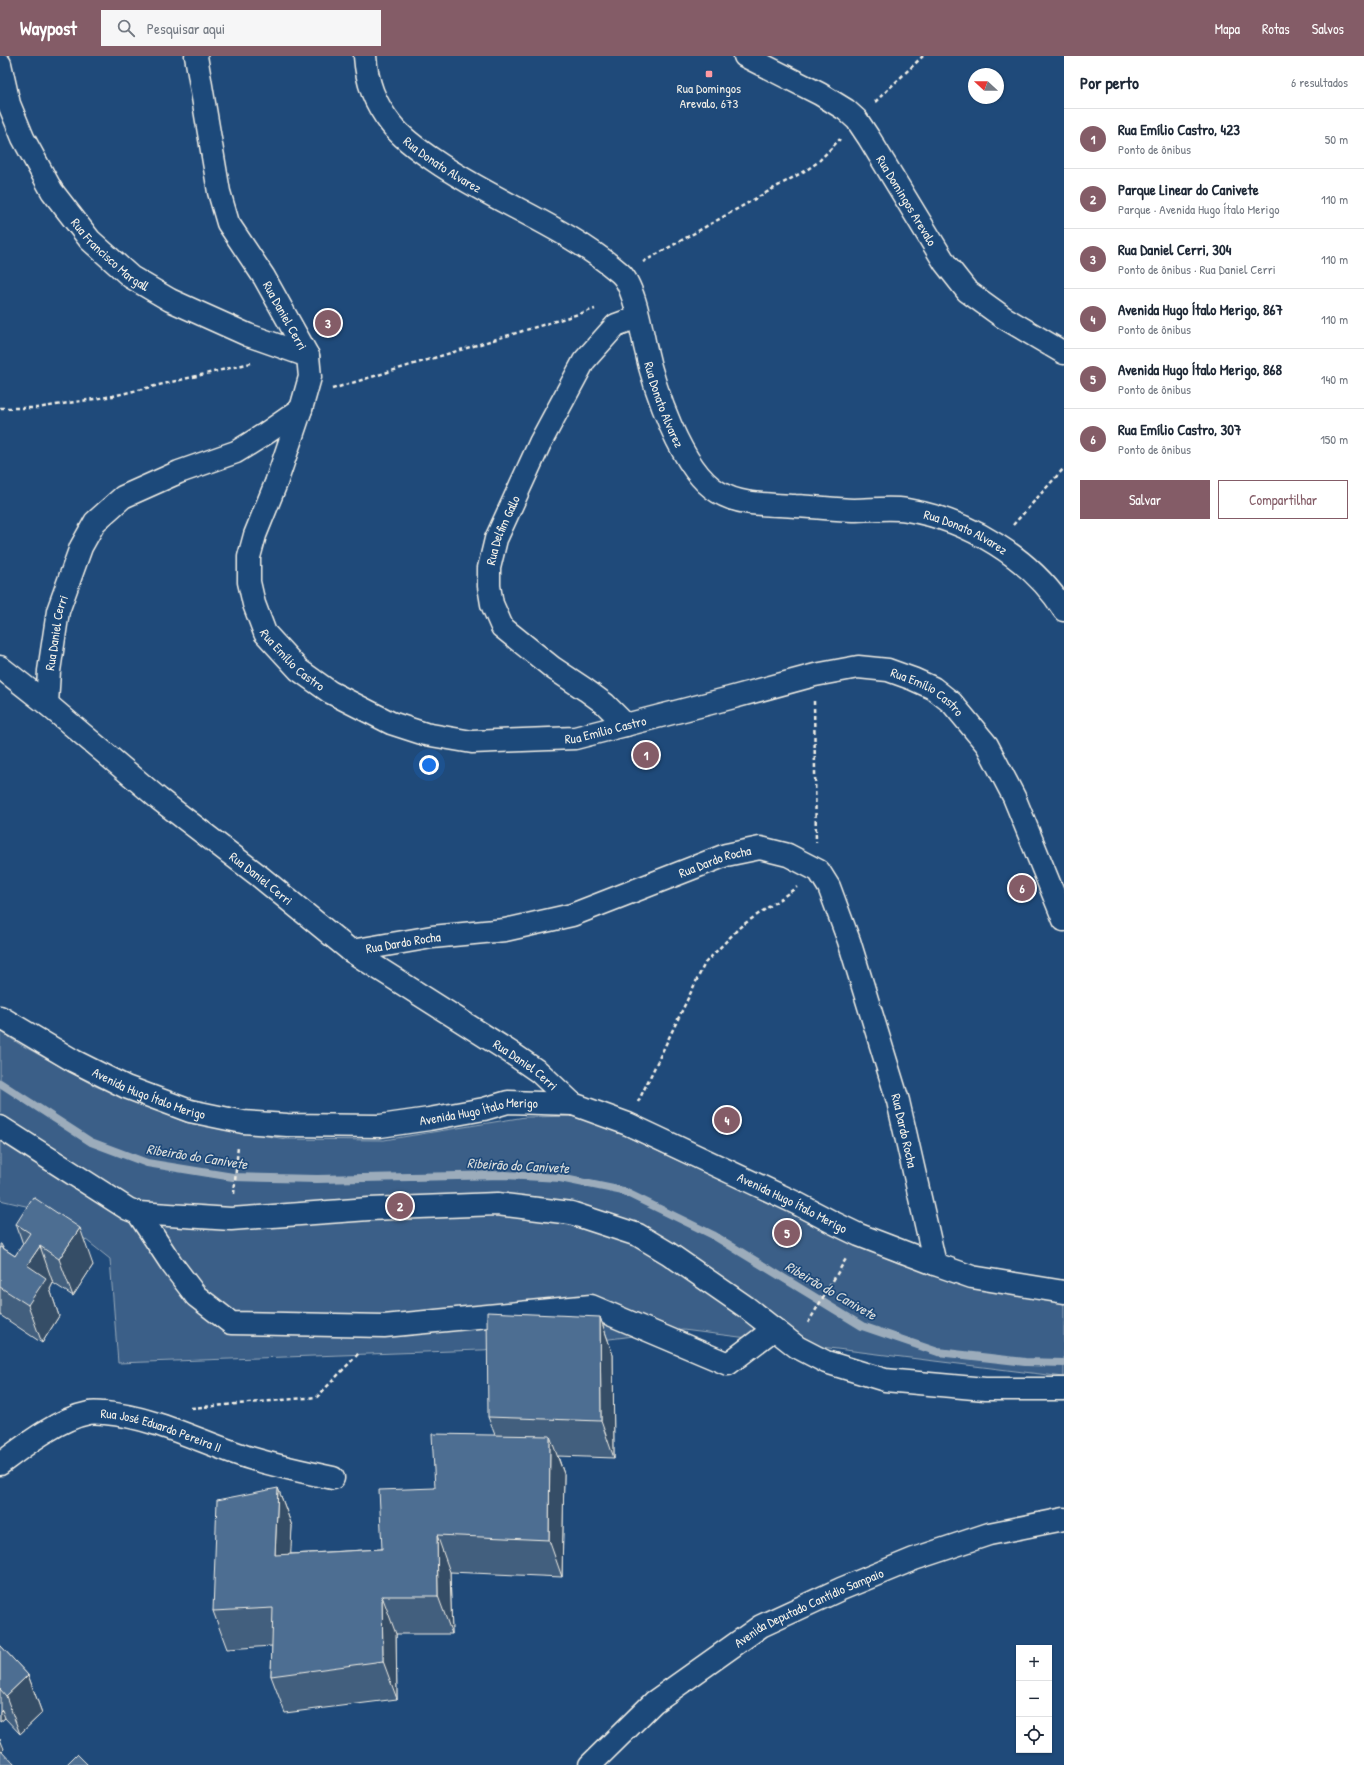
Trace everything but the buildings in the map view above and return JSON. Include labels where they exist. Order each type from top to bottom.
[{"type":"street","name":"Rua Daniel Cerri","points":[[196,56],[219,192],[228,223],[264,277],[308,356],[310,377],[301,409],[265,434],[236,452],[179,472],[123,497],[96,522],[81,547],[58,611],[49,671],[47,704],[159,799],[351,951],[510,1052],[539,1072],[573,1104]]},
{"type":"street","name":"Rua Donato Alvarez","points":[[365,56],[367,78],[380,107],[392,126],[420,150],[457,176],[545,223],[622,275],[636,307],[648,359],[681,449],[689,463],[716,491],[735,501],[853,510],[904,510],[933,516],[955,523],[998,544],[1037,577],[1064,610]]},
{"type":"street","name":"Rua Domingos Arevalo","points":[[745,56],[820,94],[846,110],[857,120],[884,161],[944,263],[967,291],[1003,317],[1064,353]]},
{"type":"street","name":"Rua Francisco Margall","points":[[0,64],[9,104],[23,138],[52,191],[90,240],[131,277],[170,300],[248,335],[308,356]]},
{"type":"street","name":"Rua Delfim Gallo","points":[[626,725],[605,704],[553,668],[502,627],[492,604],[489,586],[489,568],[496,538],[540,443],[584,361],[616,325],[636,307]]},
{"type":"street","name":"Rua Emílio Castro","points":[[301,409],[276,483],[255,536],[249,557],[249,582],[254,604],[265,633],[299,670],[330,692],[391,723],[425,734],[472,742],[575,738],[815,674],[858,667],[888,670],[933,688],[952,703],[987,745],[1011,790],[1064,920]]},
{"type":"street","points":[[0,668],[47,704]]},
{"type":"street","name":"Rua Dardo Rocha","points":[[351,951],[432,937],[505,930],[572,915],[726,855],[760,848],[788,855],[819,871],[829,887],[849,940],[898,1101],[935,1264]]},
{"type":"street","name":"Avenida Hugo Ítalo Merigo","points":[[0,1017],[74,1061],[126,1087],[190,1111],[242,1122],[287,1125],[380,1126],[484,1109],[508,1102],[573,1104],[628,1124],[847,1229],[935,1264],[972,1277],[1064,1292]]},
{"type":"street","points":[[0,1127],[138,1213],[231,1219],[369,1209],[497,1204],[571,1213],[638,1235],[674,1257],[746,1307],[798,1347],[826,1362],[885,1380],[985,1389],[1064,1389]]},
{"type":"street","points":[[138,1213],[171,1263],[196,1296],[231,1323],[384,1326],[591,1306],[728,1364],[774,1329]]},
{"type":"street","name":"Rua José Eduardo Pereira II","points":[[0,1464],[29,1442],[64,1422],[90,1412],[117,1414],[158,1424],[249,1458],[292,1470],[333,1478]]},
{"type":"street","name":"Avenida Deputado Cantídio Sampaio","points":[[590,1765],[654,1702],[761,1626],[842,1589],[914,1559],[989,1534],[1064,1519]]},
{"type":"path","points":[[622,275],[818,162],[857,120],[924,56]]},
{"type":"path","points":[[301,409],[330,390],[343,385],[512,336],[636,307]]},
{"type":"path","points":[[0,408],[37,408],[113,396],[257,362]]},
{"type":"path","points":[[998,544],[1011,527],[1064,468]]},
{"type":"path","points":[[628,1124],[705,963],[740,927],[819,871],[816,851],[815,674]]},
{"type":"path","points":[[233,1199],[236,1155]]},
{"type":"path","points":[[806,1325],[834,1279]]},
{"type":"path","points":[[186,1408],[317,1397],[384,1326]]},
{"type":"shaded area","points":[[0,1031],[18,1043],[95,1086],[188,1123],[286,1139],[384,1140],[525,1117],[578,1116],[608,1128],[898,1263],[961,1282],[1064,1298],[1064,1377],[683,1330],[536,1348],[118,1363],[110,1259],[51,1212],[0,1200]]},
{"type":"waterway","name":"Ribeirão do Canivete","points":[[0,1083],[91,1142],[147,1163],[233,1177],[317,1179],[504,1175],[560,1178],[623,1191],[713,1235],[862,1326],[938,1352],[1025,1362],[1064,1363]]},
{"type":"place","name":"Rua Domingos Arevalo, 673","points":[[709,74]]},
{"type":"place","name":"Rua Daniel Cerri, 304","points":[[328,323]]},
{"type":"place","name":"Rua Emílio Castro, 423","points":[[646,755]]},
{"type":"place","name":"Rua Emílio Castro, 307","points":[[1022,888]]},
{"type":"place","name":"Avenida Hugo Ítalo Merigo, 867","points":[[727,1120]]},
{"type":"place","name":"Parque Linear do Canivete","points":[[400,1206]]},
{"type":"place","name":"Avenida Hugo Ítalo Merigo, 868","points":[[787,1233]]}]
